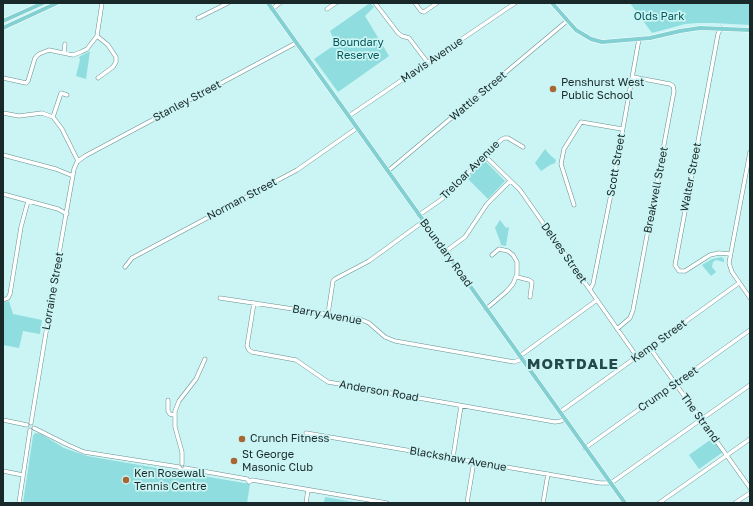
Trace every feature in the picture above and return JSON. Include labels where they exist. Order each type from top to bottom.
[{"type":"main road","points":[[3,21],[43,3]]},
{"type":"main road","points":[[3,28],[57,3]]},
{"type":"main road","name":"Boundary Road","points":[[268,3],[625,503]]},
{"type":"main road","points":[[552,3],[567,21],[583,35],[597,41],[609,42],[639,39],[690,29],[721,28],[750,30]]},
{"type":"street","points":[[3,78],[26,83],[28,81],[35,58],[39,54],[47,51],[73,55],[84,51],[98,36],[102,3]]},
{"type":"street","points":[[198,18],[228,3]]},
{"type":"street","points":[[272,9],[280,3]]},
{"type":"street","points":[[327,9],[336,3]]},
{"type":"street","points":[[375,3],[398,33],[409,38],[428,63]]},
{"type":"street","points":[[415,3],[421,11],[424,12],[437,3]]},
{"type":"street","name":"Mavis Avenue","points":[[349,116],[515,3]]},
{"type":"street","name":"Wattle Street","points":[[388,171],[567,21]]},
{"type":"street","name":"Walter Street","points":[[721,28],[718,34],[675,265],[679,271],[685,271],[710,255],[730,254]]},
{"type":"street","points":[[98,36],[108,45],[116,57],[116,62],[112,67],[98,78]]},
{"type":"street","name":"Scott Street","points":[[590,289],[593,284],[639,39]]},
{"type":"street","name":"Stanley Street","points":[[78,161],[296,43]]},
{"type":"street","points":[[64,53],[66,44]]},
{"type":"street","name":"Breakwell Street","points":[[617,329],[630,318],[633,310],[674,90],[670,84],[633,77]]},
{"type":"street","points":[[53,117],[61,93],[67,95]]},
{"type":"street","points":[[3,113],[19,116],[42,113],[53,117],[62,129],[78,161]]},
{"type":"street","points":[[574,205],[561,164],[564,149],[581,122],[622,129]]},
{"type":"street","name":"Norman Street","points":[[125,266],[132,258],[297,170],[357,128]]},
{"type":"street","name":"Treloar Avenue","points":[[419,215],[442,199],[504,138],[508,138],[523,147]]},
{"type":"street","points":[[750,152],[730,254],[730,269],[750,298]]},
{"type":"street","points":[[3,154],[73,176]]},
{"type":"street","name":"Delves Street","points":[[485,156],[520,190],[637,357]]},
{"type":"street","name":"Lorraine Street","points":[[29,424],[73,176],[75,166],[78,161]]},
{"type":"street","points":[[446,252],[465,237],[488,204],[510,181]]},
{"type":"street","points":[[3,194],[67,214]]},
{"type":"street","points":[[3,300],[8,298],[10,294],[21,227],[28,201]]},
{"type":"street","points":[[328,314],[333,281],[335,279],[369,260],[424,222]]},
{"type":"street","points":[[486,309],[506,292],[517,277],[517,262],[511,253],[507,250],[501,249],[492,255]]},
{"type":"street","points":[[517,277],[534,283],[530,297]]},
{"type":"street","name":"Kemp Street","points":[[560,412],[739,283]]},
{"type":"street","name":"Barry Avenue","points":[[220,298],[366,321],[385,337],[395,341],[514,362],[521,357]]},
{"type":"street","points":[[521,357],[597,300]]},
{"type":"street","name":"Anderson Road","points":[[254,303],[248,346],[249,350],[251,352],[296,360],[310,368],[330,383],[554,422],[560,422],[564,419]]},
{"type":"street","name":"Crump Street","points":[[586,448],[750,330]]},
{"type":"street","name":"The Strand","points":[[650,348],[750,488]]},
{"type":"street","points":[[184,466],[182,452],[175,428],[174,416],[178,404],[196,379],[205,359]]},
{"type":"street","points":[[611,483],[750,385]]},
{"type":"street","points":[[168,400],[168,411],[174,416]]},
{"type":"street","points":[[453,457],[461,406]]},
{"type":"street","points":[[3,420],[34,425],[23,475],[19,503]]},
{"type":"street","points":[[29,424],[27,428],[84,452],[178,467],[179,465],[248,479],[250,478],[252,480],[387,503]]},
{"type":"street","name":"Blackshaw Avenue","points":[[306,433],[600,483],[611,483]]},
{"type":"street","points":[[659,503],[750,439]]},
{"type":"street","points":[[467,503],[474,461]]},
{"type":"street","points":[[3,471],[23,475]]},
{"type":"street","points":[[543,503],[548,474]]},
{"type":"street","points":[[306,503],[308,490]]},
{"type":"street","points":[[735,503],[750,492]]},
{"type":"green space","name":"Boundary Reserve","points":[[370,3],[374,7],[365,16],[389,56],[338,92],[314,59],[336,44],[330,31]]},
{"type":"green space","name":"Olds Park","points":[[630,3],[750,3],[750,25],[697,23],[685,24],[652,33]]},
{"type":"green space","points":[[90,51],[86,79],[76,76],[80,60],[79,57]]},
{"type":"green space","points":[[545,149],[556,160],[555,163],[541,171],[535,163]]},
{"type":"green space","points":[[483,162],[486,162],[505,181],[488,199],[467,178]]},
{"type":"green space","points":[[500,220],[506,228],[509,227],[506,246],[501,245],[495,228]]},
{"type":"green space","points":[[721,257],[724,259],[724,262],[716,260],[713,262],[712,267],[716,272],[711,276],[702,265],[712,259]]},
{"type":"green space","points":[[9,301],[13,314],[42,320],[40,334],[23,331],[19,348],[3,345],[3,302]]},
{"type":"green space","points":[[35,433],[41,434],[64,448],[87,456],[250,484],[247,503],[23,503],[33,436]]},
{"type":"green space","points":[[713,438],[723,452],[699,469],[689,455]]},
{"type":"green space","points":[[325,497],[359,503],[324,503]]},
{"type":"place","name":"Penshurst West Public School","points":[[553,89]]},
{"type":"place","name":"Crunch Fitness","points":[[242,439]]},
{"type":"place","name":"St George Masonic Club","points":[[234,461]]},
{"type":"place","name":"Ken Rosewall Tennis Centre","points":[[126,480]]},
{"type":"district","name":"MORTDALE","points":[[573,364]]}]
